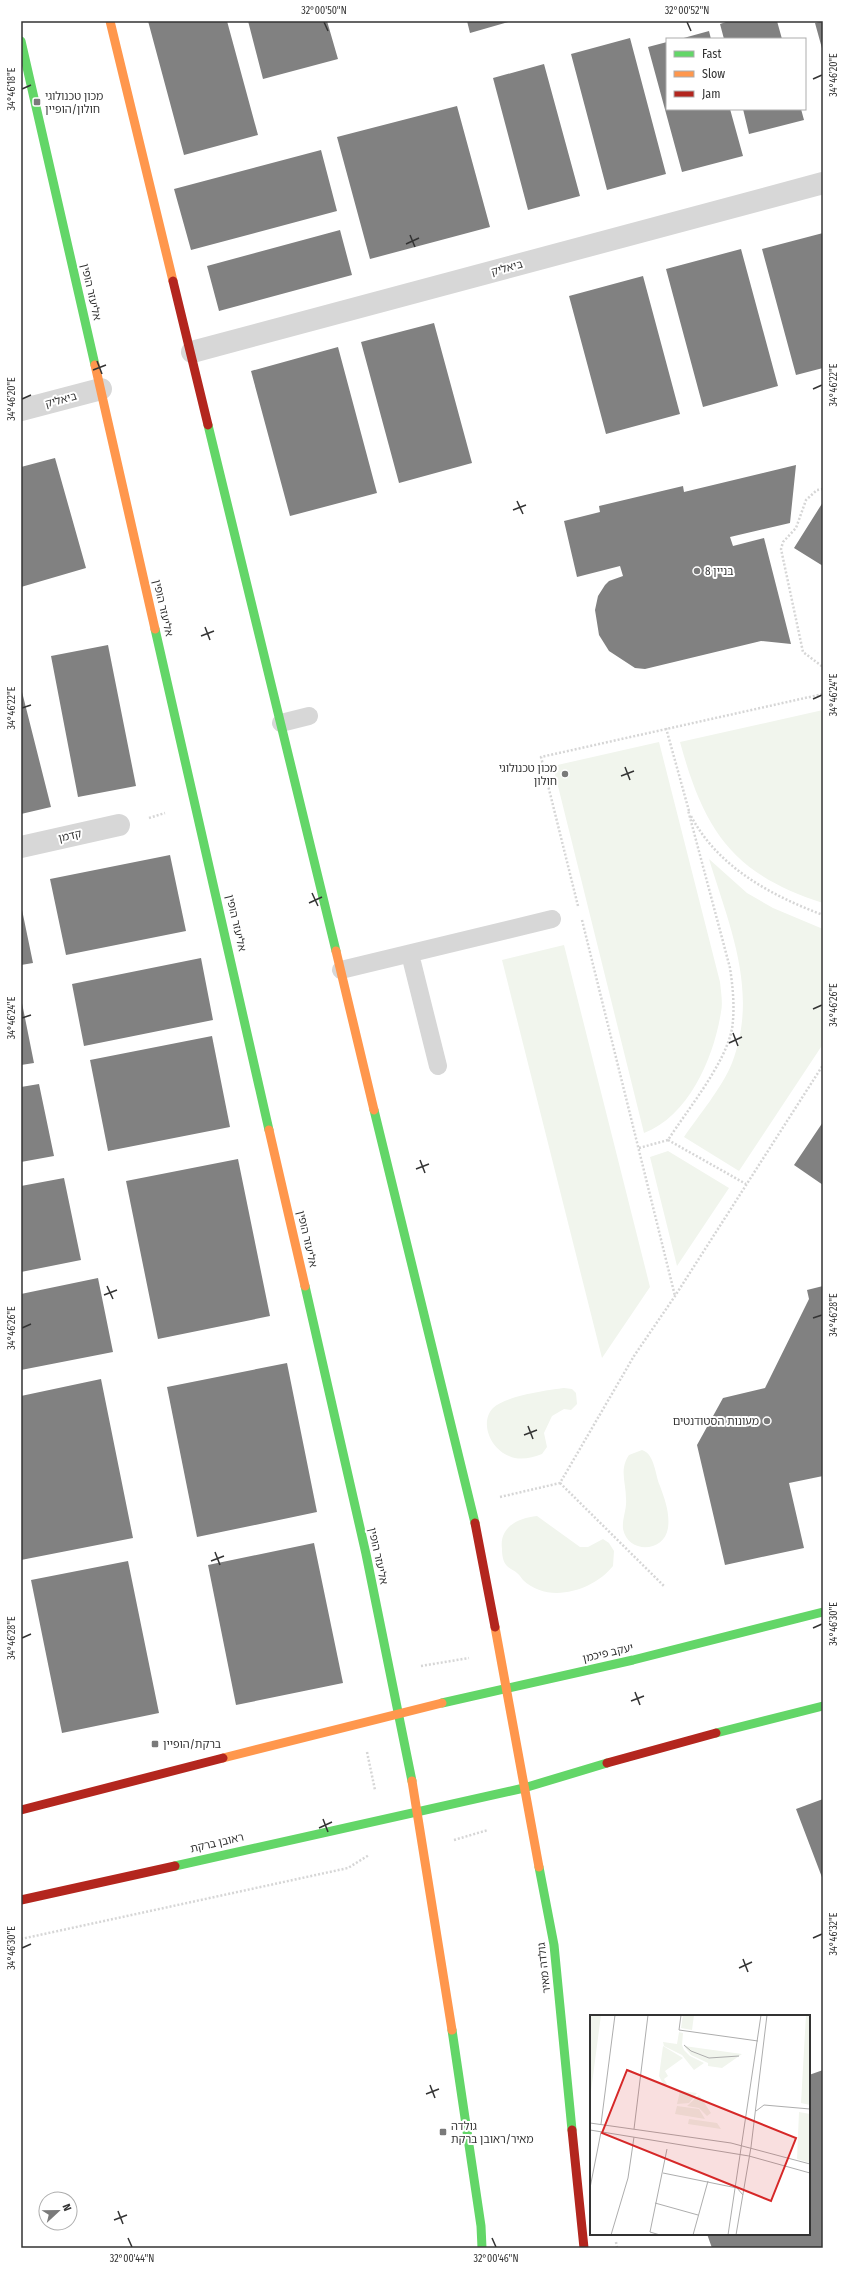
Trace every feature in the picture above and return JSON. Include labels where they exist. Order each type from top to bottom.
[{"type":"main road","points":[[110,21],[192,352],[480,1546],[507,1687]]},
{"type":"main road","name":"אליעזר הופין","points":[[21,41],[197,805],[366,1554],[419,1813]]},
{"type":"main road","name":"יעקב פיכמן","points":[[398,1713],[507,1687],[633,1660],[823,1612]]},
{"type":"main road","name":"גולדה מאיר","points":[[507,1687],[524,1788],[554,1945],[584,2248]]},
{"type":"main road","points":[[482,2248],[481,2226],[419,1813],[524,1788],[652,1749],[823,1706]]},
{"type":"main road","points":[[21,1810],[398,1713]]},
{"type":"main road","name":"ראובן ברקת","points":[[21,1900],[251,1848],[419,1813]]},
{"type":"street","name":"ביאליק","points":[[192,352],[823,183]]},
{"type":"street","name":"ביאליק","points":[[21,410],[101,389]]},
{"type":"street","name":"קדמן","points":[[21,847],[119,825]]},
{"type":"lane","points":[[281,723],[309,716]]},
{"type":"lane","points":[[341,970],[552,920]]},
{"type":"lane","points":[[410,954],[438,1066]]},
{"type":"path","points":[[823,489],[817,490],[806,500],[796,528],[783,542],[780,549],[803,652],[823,668]]},
{"type":"path","points":[[580,910],[541,757],[823,694]]},
{"type":"path","points":[[639,1148],[668,1140],[725,1050],[732,1029],[733,1010],[730,968],[666,728]]},
{"type":"path","points":[[119,825],[197,805]]},
{"type":"path","points":[[688,810],[712,847],[742,874],[797,906],[823,915]]},
{"type":"path","points":[[582,918],[675,1296]]},
{"type":"path","points":[[492,1498],[560,1483],[634,1356],[675,1296],[823,1065]]},
{"type":"path","points":[[668,1140],[746,1184]]},
{"type":"path","points":[[560,1483],[665,1587]]},
{"type":"path","points":[[21,1939],[348,1868],[372,1853]]},
{"type":"shaded area","points":[[823,710],[823,903],[792,891],[766,878],[744,863],[726,845],[712,824],[700,800],[689,773],[680,742]]},
{"type":"shaded area","points":[[659,742],[720,982],[722,1005],[718,1029],[712,1048],[697,1083],[674,1113],[660,1125],[644,1133],[553,766]]},
{"type":"shaded area","points":[[709,859],[747,893],[773,908],[823,929],[823,1044],[739,1171],[684,1137],[716,1092],[728,1072],[740,1037],[743,1011],[742,985],[733,935]]},
{"type":"shaded area","points":[[564,945],[650,1287],[602,1358],[502,960]]},
{"type":"shaded area","points":[[668,1151],[729,1188],[677,1266],[650,1157]]},
{"type":"shaded area","points":[[564,1388],[572,1389],[576,1393],[577,1404],[571,1410],[564,1409],[552,1416],[544,1433],[547,1447],[542,1454],[530,1458],[513,1458],[503,1453],[492,1442],[487,1428],[487,1421],[493,1408],[507,1400],[517,1397]]},
{"type":"shaded area","points":[[642,1450],[650,1456],[652,1460],[668,1512],[668,1528],[665,1536],[660,1542],[653,1546],[646,1547],[638,1546],[632,1543],[626,1537],[623,1529],[626,1503],[624,1466],[629,1455]]},
{"type":"shaded area","points":[[537,1516],[580,1547],[588,1547],[603,1539],[609,1543],[614,1551],[613,1566],[605,1575],[583,1588],[558,1593],[545,1592],[534,1588],[523,1580],[515,1571],[508,1567],[503,1556],[502,1541],[507,1529],[511,1525],[523,1519]]},
{"type":"building","points":[[148,21],[227,21],[258,135],[184,155]]},
{"type":"building","points":[[248,21],[327,21],[338,59],[263,79]]},
{"type":"building","points":[[467,21],[512,21],[470,33]]},
{"type":"building","points":[[729,21],[777,21],[782,38],[724,38],[720,24]]},
{"type":"building","points":[[823,21],[823,52],[815,23]]},
{"type":"building","points":[[709,31],[711,38],[684,38]]},
{"type":"building","points":[[630,38],[666,174],[607,190],[571,54]]},
{"type":"building","points":[[666,42],[666,110],[730,110],[743,156],[682,172],[648,47]]},
{"type":"building","points":[[544,64],[580,196],[528,210],[493,78]]},
{"type":"building","points":[[457,106],[490,227],[370,259],[337,137]]},
{"type":"building","points":[[743,110],[801,110],[804,120],[749,134]]},
{"type":"building","points":[[321,150],[337,211],[191,250],[174,189]]},
{"type":"building","points":[[340,230],[352,275],[219,311],[207,266]]},
{"type":"building","points":[[823,233],[823,368],[796,375],[762,249]]},
{"type":"building","points":[[741,249],[778,386],[703,407],[666,269]]},
{"type":"building","points":[[643,276],[680,414],[606,434],[569,296]]},
{"type":"building","points":[[434,323],[472,463],[399,483],[361,342]]},
{"type":"building","points":[[338,347],[377,493],[290,516],[251,371]]},
{"type":"building","points":[[55,458],[86,568],[21,587],[21,467]]},
{"type":"building","name":"בניין 8","points":[[796,465],[790,523],[730,537],[733,546],[764,538],[791,644],[761,641],[645,669],[635,668],[609,651],[599,635],[595,610],[598,596],[605,585],[609,581],[623,576],[620,566],[577,577],[564,521],[600,512],[599,506],[683,486],[684,492]]},
{"type":"building","points":[[823,502],[823,566],[794,548]]},
{"type":"building","points":[[108,645],[136,786],[78,797],[51,656]]},
{"type":"building","points":[[21,688],[51,807],[21,814]]},
{"type":"building","points":[[170,855],[186,931],[66,955],[50,879]]},
{"type":"building","points":[[21,905],[33,963],[21,965]]},
{"type":"building","points":[[201,958],[213,1020],[84,1046],[72,984]]},
{"type":"building","points":[[21,998],[34,1063],[21,1065]]},
{"type":"building","points":[[212,1036],[230,1127],[108,1151],[90,1060]]},
{"type":"building","points":[[39,1084],[54,1156],[21,1162],[21,1087]]},
{"type":"building","points":[[823,1122],[823,1185],[794,1165]]},
{"type":"building","points":[[238,1159],[270,1316],[158,1339],[126,1181]]},
{"type":"building","points":[[64,1178],[81,1260],[21,1272],[21,1186]]},
{"type":"building","points":[[98,1278],[113,1352],[21,1370],[21,1294]]},
{"type":"building","name":"מעונות הסטודנטים","points":[[823,1286],[823,1476],[789,1483],[804,1548],[725,1565],[697,1445],[723,1398],[765,1388],[809,1299],[807,1290]]},
{"type":"building","points":[[287,1363],[317,1512],[197,1537],[167,1387]]},
{"type":"building","points":[[101,1379],[133,1538],[21,1560],[21,1396]]},
{"type":"building","points":[[314,1543],[343,1683],[236,1705],[208,1565]]},
{"type":"building","points":[[128,1561],[159,1713],[62,1733],[31,1580]]},
{"type":"building","points":[[823,1799],[823,1880],[796,1809]]},
{"type":"building","points":[[823,2070],[823,2248],[712,2248],[707,2235],[810,2235],[810,2075]]},
{"type":"traffic: fast","points":[[21,41],[95,365]]},
{"type":"traffic: fast","points":[[208,425],[336,951]]},
{"type":"traffic: fast","points":[[155,629],[269,1130]]},
{"type":"traffic: fast","points":[[374,1110],[475,1523]]},
{"type":"traffic: fast","points":[[305,1286],[366,1554],[412,1781]]},
{"type":"traffic: fast","points":[[442,1703],[633,1660],[823,1612]]},
{"type":"traffic: fast","points":[[716,1733],[823,1706]]},
{"type":"traffic: fast","points":[[175,1866],[524,1788],[607,1763]]},
{"type":"traffic: fast","points":[[539,1867],[554,1945],[572,2130]]},
{"type":"traffic: fast","points":[[452,2030],[481,2226],[482,2248]]},
{"type":"traffic: slow","points":[[110,21],[173,281]]},
{"type":"traffic: slow","points":[[95,365],[155,629]]},
{"type":"traffic: slow","points":[[336,951],[374,1110]]},
{"type":"traffic: slow","points":[[269,1130],[305,1286]]},
{"type":"traffic: slow","points":[[495,1627],[539,1867]]},
{"type":"traffic: slow","points":[[223,1758],[442,1703]]},
{"type":"traffic: slow","points":[[412,1781],[452,2030]]},
{"type":"traffic: jam","points":[[173,281],[208,425]]},
{"type":"traffic: jam","points":[[475,1523],[495,1627]]},
{"type":"traffic: jam","points":[[607,1763],[716,1733]]},
{"type":"traffic: jam","points":[[21,1810],[223,1758]]},
{"type":"traffic: jam","points":[[21,1900],[175,1866]]},
{"type":"traffic: jam","points":[[572,2130],[584,2248]]},
{"type":"place","name":"מכון טכנולוגי חולון/הופיין","points":[[37,102]]},
{"type":"place","name":"בניין 8","points":[[697,571]]},
{"type":"place","name":"מכון טכנולוגי חולון","points":[[565,774]]},
{"type":"place","name":"מעונות הסטודנטים","points":[[767,1421]]},
{"type":"place","name":"ברקת/הופיין","points":[[155,1744]]},
{"type":"place","name":"גולדה מאיר/ראובן ברקת","points":[[443,2132]]}]
